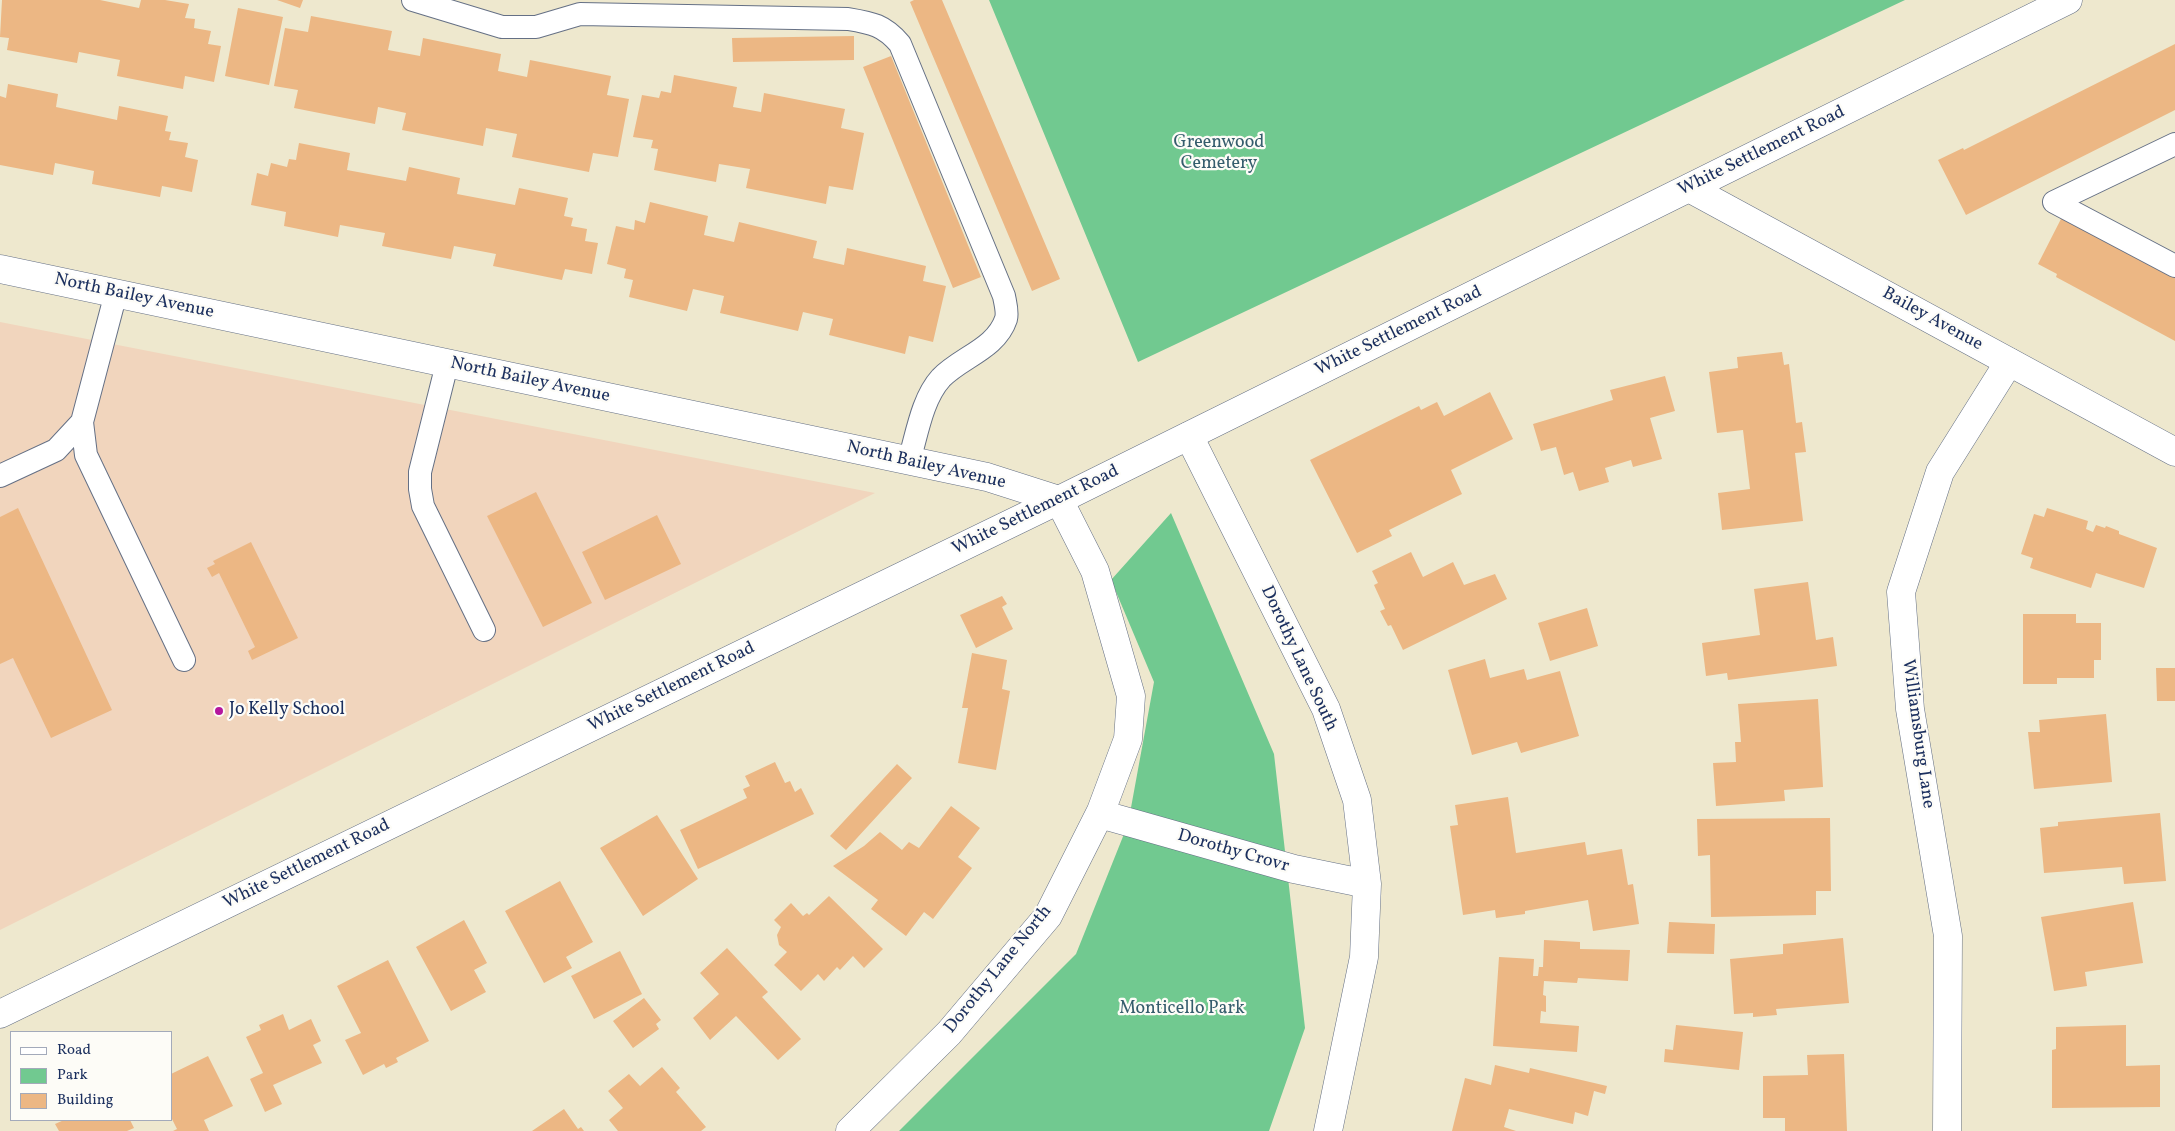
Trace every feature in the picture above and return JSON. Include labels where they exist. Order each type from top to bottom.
[{"type":"street","name":"White Settlement Road","points":[[0,1014],[1059,500],[2068,0]]},
{"type":"street","name":"Bailey Avenue","points":[[1689,188],[2175,452]]},
{"type":"street","name":"North Bailey Avenue","points":[[0,269],[987,477],[1059,500]]},
{"type":"street","name":"Williamsburg Lane","points":[[1946,1131],[1948,936],[1910,709],[1901,592],[1940,472],[2009,362]]},
{"type":"street","name":"Dorothy Lane South","points":[[1189,436],[1326,709],[1357,800],[1367,884],[1364,956],[1328,1131]]},
{"type":"street","name":"Dorothy Lane North","points":[[850,1131],[949,1033],[1048,916],[1100,814],[1128,739],[1131,696],[1095,571],[1059,500]]},
{"type":"street","name":"Dorothy Crovr","points":[[1100,814],[1294,869],[1367,884]]},
{"type":"lane","points":[[413,0],[502,27],[536,27],[580,14],[848,19],[874,24],[890,32],[900,44],[1004,296],[1006,318],[997,335],[972,357],[941,379],[926,403],[909,461]]},
{"type":"lane","points":[[2175,144],[2054,202],[2175,266]]},
{"type":"lane","points":[[116,293],[92,390],[82,422],[86,455],[184,660]]},
{"type":"lane","points":[[447,364],[420,472],[420,489],[423,506],[484,630]]},
{"type":"lane","points":[[0,476],[56,450],[82,422]]},
{"type":"shaded area","name":"Jo Kelly School","points":[[0,322],[875,493],[0,930]]},
{"type":"green space","name":"Greenwood Cemetery","points":[[989,0],[1905,0],[1138,362]]},
{"type":"green space","name":"Monticello Park","points":[[1171,513],[1274,754],[1305,1028],[1269,1131],[899,1131],[1076,954],[1128,824],[1154,682],[1111,580]]},
{"type":"building","points":[[2,0],[100,0],[139,8],[141,0],[165,0],[189,4],[185,18],[195,19],[194,28],[211,31],[208,44],[221,46],[214,82],[185,76],[183,89],[117,76],[120,60],[79,52],[77,63],[7,50],[9,38],[0,37]]},
{"type":"building","points":[[277,0],[303,0],[300,8]]},
{"type":"building","points":[[914,0],[942,0],[1060,279],[1032,291],[910,2]]},
{"type":"building","points":[[238,8],[283,17],[269,85],[225,76]]},
{"type":"building","points":[[311,16],[392,31],[388,50],[420,56],[423,38],[501,54],[498,71],[527,77],[530,60],[611,76],[607,95],[629,99],[618,157],[593,153],[589,172],[512,157],[517,134],[486,128],[483,146],[402,130],[406,113],[378,107],[375,124],[294,108],[298,90],[274,86],[285,28],[308,32]]},
{"type":"building","points":[[854,36],[854,60],[733,62],[732,38]]},
{"type":"building","points":[[2175,44],[2175,110],[1966,215],[1938,160],[1963,148],[1964,150]]},
{"type":"building","points":[[891,56],[981,277],[953,288],[863,67]]},
{"type":"building","points":[[674,75],[737,87],[733,107],[761,112],[764,93],[845,109],[841,128],[864,133],[853,190],[829,186],[826,204],[746,188],[750,169],[719,164],[716,182],[654,170],[658,149],[651,148],[653,140],[633,137],[642,95],[659,98],[661,91],[671,93]]},
{"type":"building","points":[[8,84],[58,94],[56,107],[117,120],[119,106],[168,116],[165,131],[171,132],[169,140],[188,143],[185,157],[198,160],[192,192],[162,186],[160,197],[92,184],[94,171],[55,163],[53,175],[0,165],[0,96],[6,98]]},
{"type":"building","points":[[299,143],[350,153],[347,170],[406,181],[409,167],[460,178],[457,194],[515,205],[519,188],[568,198],[564,216],[573,218],[571,226],[587,229],[585,241],[598,243],[592,274],[565,269],[562,280],[493,266],[496,254],[454,246],[451,259],[382,246],[385,233],[340,225],[338,237],[284,226],[286,212],[251,205],[257,173],[268,176],[271,163],[287,167],[289,159],[296,160]]},
{"type":"building","points":[[650,202],[708,216],[704,235],[734,242],[739,222],[817,241],[813,258],[844,265],[847,248],[926,266],[923,281],[946,286],[933,342],[909,336],[905,354],[829,335],[833,319],[803,312],[798,331],[720,313],[724,296],[693,289],[687,311],[629,297],[633,280],[624,278],[626,269],[607,264],[616,226],[634,230],[635,220],[645,223]]},
{"type":"building","points":[[2063,215],[2175,275],[2175,341],[2056,277],[2057,274],[2038,264]]},
{"type":"building","points":[[1782,352],[1784,365],[1789,364],[1796,423],[1802,422],[1806,452],[1795,453],[1803,521],[1722,530],[1718,493],[1750,489],[1743,430],[1717,433],[1709,372],[1738,368],[1737,357]]},
{"type":"building","points":[[1665,376],[1675,411],[1650,418],[1662,459],[1633,467],[1631,460],[1605,468],[1609,482],[1579,491],[1573,472],[1564,475],[1556,447],[1541,451],[1533,424],[1613,400],[1610,390]]},
{"type":"building","points":[[1490,392],[1513,439],[1451,470],[1462,494],[1389,530],[1392,536],[1357,553],[1310,460],[1419,406],[1421,410],[1437,402],[1444,416]]},
{"type":"building","points":[[536,492],[592,603],[543,627],[487,516]]},
{"type":"building","points":[[18,508],[112,710],[51,738],[13,658],[0,664],[0,517]]},
{"type":"building","points":[[2047,508],[2088,521],[2086,529],[2093,532],[2096,525],[2105,528],[2106,526],[2119,531],[2119,534],[2157,548],[2144,588],[2096,573],[2091,588],[2030,568],[2033,558],[2021,554],[2034,514],[2044,517]]},
{"type":"building","points":[[657,515],[681,564],[605,600],[582,552]]},
{"type":"building","points":[[251,542],[298,638],[252,660],[248,651],[255,647],[219,573],[212,577],[207,568],[215,564],[213,561]]},
{"type":"building","points":[[1411,552],[1423,577],[1453,562],[1464,585],[1495,574],[1507,599],[1403,650],[1391,625],[1388,626],[1380,611],[1385,609],[1374,585],[1378,583],[1372,571]]},
{"type":"building","points":[[1808,582],[1816,640],[1833,637],[1837,666],[1728,680],[1727,673],[1706,676],[1702,643],[1760,635],[1754,589]]},
{"type":"building","points":[[1002,596],[1007,604],[1002,607],[1013,629],[976,648],[960,615]]},
{"type":"building","points":[[1587,608],[1598,646],[1550,661],[1538,623]]},
{"type":"building","points":[[2023,614],[2076,614],[2076,623],[2101,623],[2101,660],[2094,660],[2094,678],[2057,678],[2057,684],[2023,684]]},
{"type":"building","points":[[972,653],[1007,660],[1002,689],[1010,691],[996,770],[958,763],[968,708],[962,708]]},
{"type":"building","points":[[1485,659],[1490,678],[1524,669],[1527,680],[1560,671],[1579,736],[1521,753],[1517,742],[1472,755],[1448,670]]},
{"type":"building","points":[[2156,668],[2175,668],[2175,701],[2157,701]]},
{"type":"building","points":[[1818,699],[1823,787],[1784,790],[1785,801],[1716,806],[1713,763],[1736,762],[1735,742],[1741,742],[1738,704]]},
{"type":"building","points":[[2106,714],[2112,782],[2034,789],[2028,732],[2040,732],[2039,720]]},
{"type":"building","points":[[775,762],[785,783],[790,781],[795,792],[801,788],[814,814],[698,869],[680,830],[747,798],[743,789],[750,786],[745,776]]},
{"type":"building","points":[[897,764],[912,778],[846,850],[830,836]]},
{"type":"building","points":[[1508,797],[1516,853],[1585,842],[1587,855],[1622,849],[1628,885],[1633,884],[1639,924],[1593,931],[1588,900],[1525,911],[1525,914],[1496,918],[1495,910],[1463,915],[1450,826],[1458,825],[1455,805]]},
{"type":"building","points":[[951,806],[980,828],[958,857],[972,868],[933,919],[924,912],[906,936],[871,909],[878,900],[833,866],[864,846],[880,832],[902,850],[909,842],[919,848]]},
{"type":"building","points":[[2160,813],[2166,881],[2124,884],[2122,867],[2044,873],[2040,828],[2058,826],[2058,822]]},
{"type":"building","points":[[657,815],[698,879],[643,916],[600,848]]},
{"type":"building","points":[[1830,818],[1831,891],[1816,891],[1816,915],[1711,917],[1710,855],[1698,856],[1697,819]]},
{"type":"building","points":[[560,881],[593,942],[566,957],[572,968],[544,983],[505,911]]},
{"type":"building","points":[[829,896],[883,949],[864,968],[853,956],[840,970],[837,967],[824,981],[818,974],[801,991],[774,965],[787,952],[779,945],[777,935],[781,927],[774,920],[791,903],[803,916],[807,913],[809,915]]},
{"type":"building","points":[[2133,902],[2143,963],[2085,972],[2087,986],[2054,991],[2041,917]]},
{"type":"building","points":[[464,920],[487,963],[474,970],[486,992],[451,1011],[416,947]]},
{"type":"building","points":[[1669,922],[1715,924],[1714,954],[1667,953]]},
{"type":"building","points":[[1843,938],[1849,1003],[1776,1009],[1777,1015],[1753,1017],[1753,1013],[1734,1014],[1730,959],[1783,954],[1783,944]]},
{"type":"building","points":[[1544,940],[1580,942],[1580,949],[1630,950],[1628,981],[1578,978],[1577,983],[1544,981],[1543,995],[1546,996],[1546,1012],[1541,1011],[1540,1023],[1579,1026],[1577,1052],[1493,1046],[1499,957],[1534,959],[1533,976],[1538,976],[1539,967],[1543,967]]},
{"type":"building","points":[[727,948],[768,992],[762,997],[801,1039],[778,1060],[736,1016],[710,1040],[693,1018],[719,994],[700,973]]},
{"type":"building","points":[[620,951],[642,994],[594,1019],[571,976]]},
{"type":"building","points":[[388,960],[429,1041],[396,1058],[398,1062],[386,1068],[384,1064],[363,1075],[345,1040],[361,1033],[337,986]]},
{"type":"building","points":[[644,998],[661,1020],[656,1024],[659,1029],[633,1048],[613,1021]]},
{"type":"building","points":[[283,1014],[289,1030],[311,1019],[321,1041],[313,1045],[322,1063],[273,1085],[282,1104],[265,1112],[250,1079],[263,1073],[246,1037],[261,1030],[259,1025]]},
{"type":"building","points":[[1676,1025],[1743,1032],[1739,1070],[1664,1062],[1665,1049],[1673,1050]]},
{"type":"building","points":[[2126,1025],[2126,1066],[2160,1065],[2160,1107],[2052,1108],[2052,1050],[2056,1049],[2056,1027]]},
{"type":"building","points":[[1844,1054],[1847,1131],[1785,1131],[1785,1118],[1763,1118],[1763,1076],[1808,1075],[1807,1055]]},
{"type":"building","points":[[208,1056],[233,1106],[204,1120],[209,1131],[173,1131],[177,1129],[172,1119],[172,1074]]},
{"type":"building","points":[[1495,1065],[1529,1073],[1530,1068],[1607,1086],[1605,1094],[1594,1091],[1588,1116],[1575,1112],[1573,1124],[1509,1109],[1504,1127],[1516,1131],[1452,1131],[1465,1078],[1491,1085]]},
{"type":"building","points":[[662,1067],[680,1088],[676,1092],[706,1127],[701,1131],[618,1131],[609,1120],[623,1108],[608,1091],[629,1074],[640,1086]]},
{"type":"building","points":[[564,1109],[578,1129],[581,1127],[584,1131],[532,1131]]},
{"type":"building","points":[[62,1121],[130,1121],[134,1128],[127,1131],[59,1131],[55,1124]]},
{"type":"place","name":"Jo Kelly School","points":[[219,711]]}]
